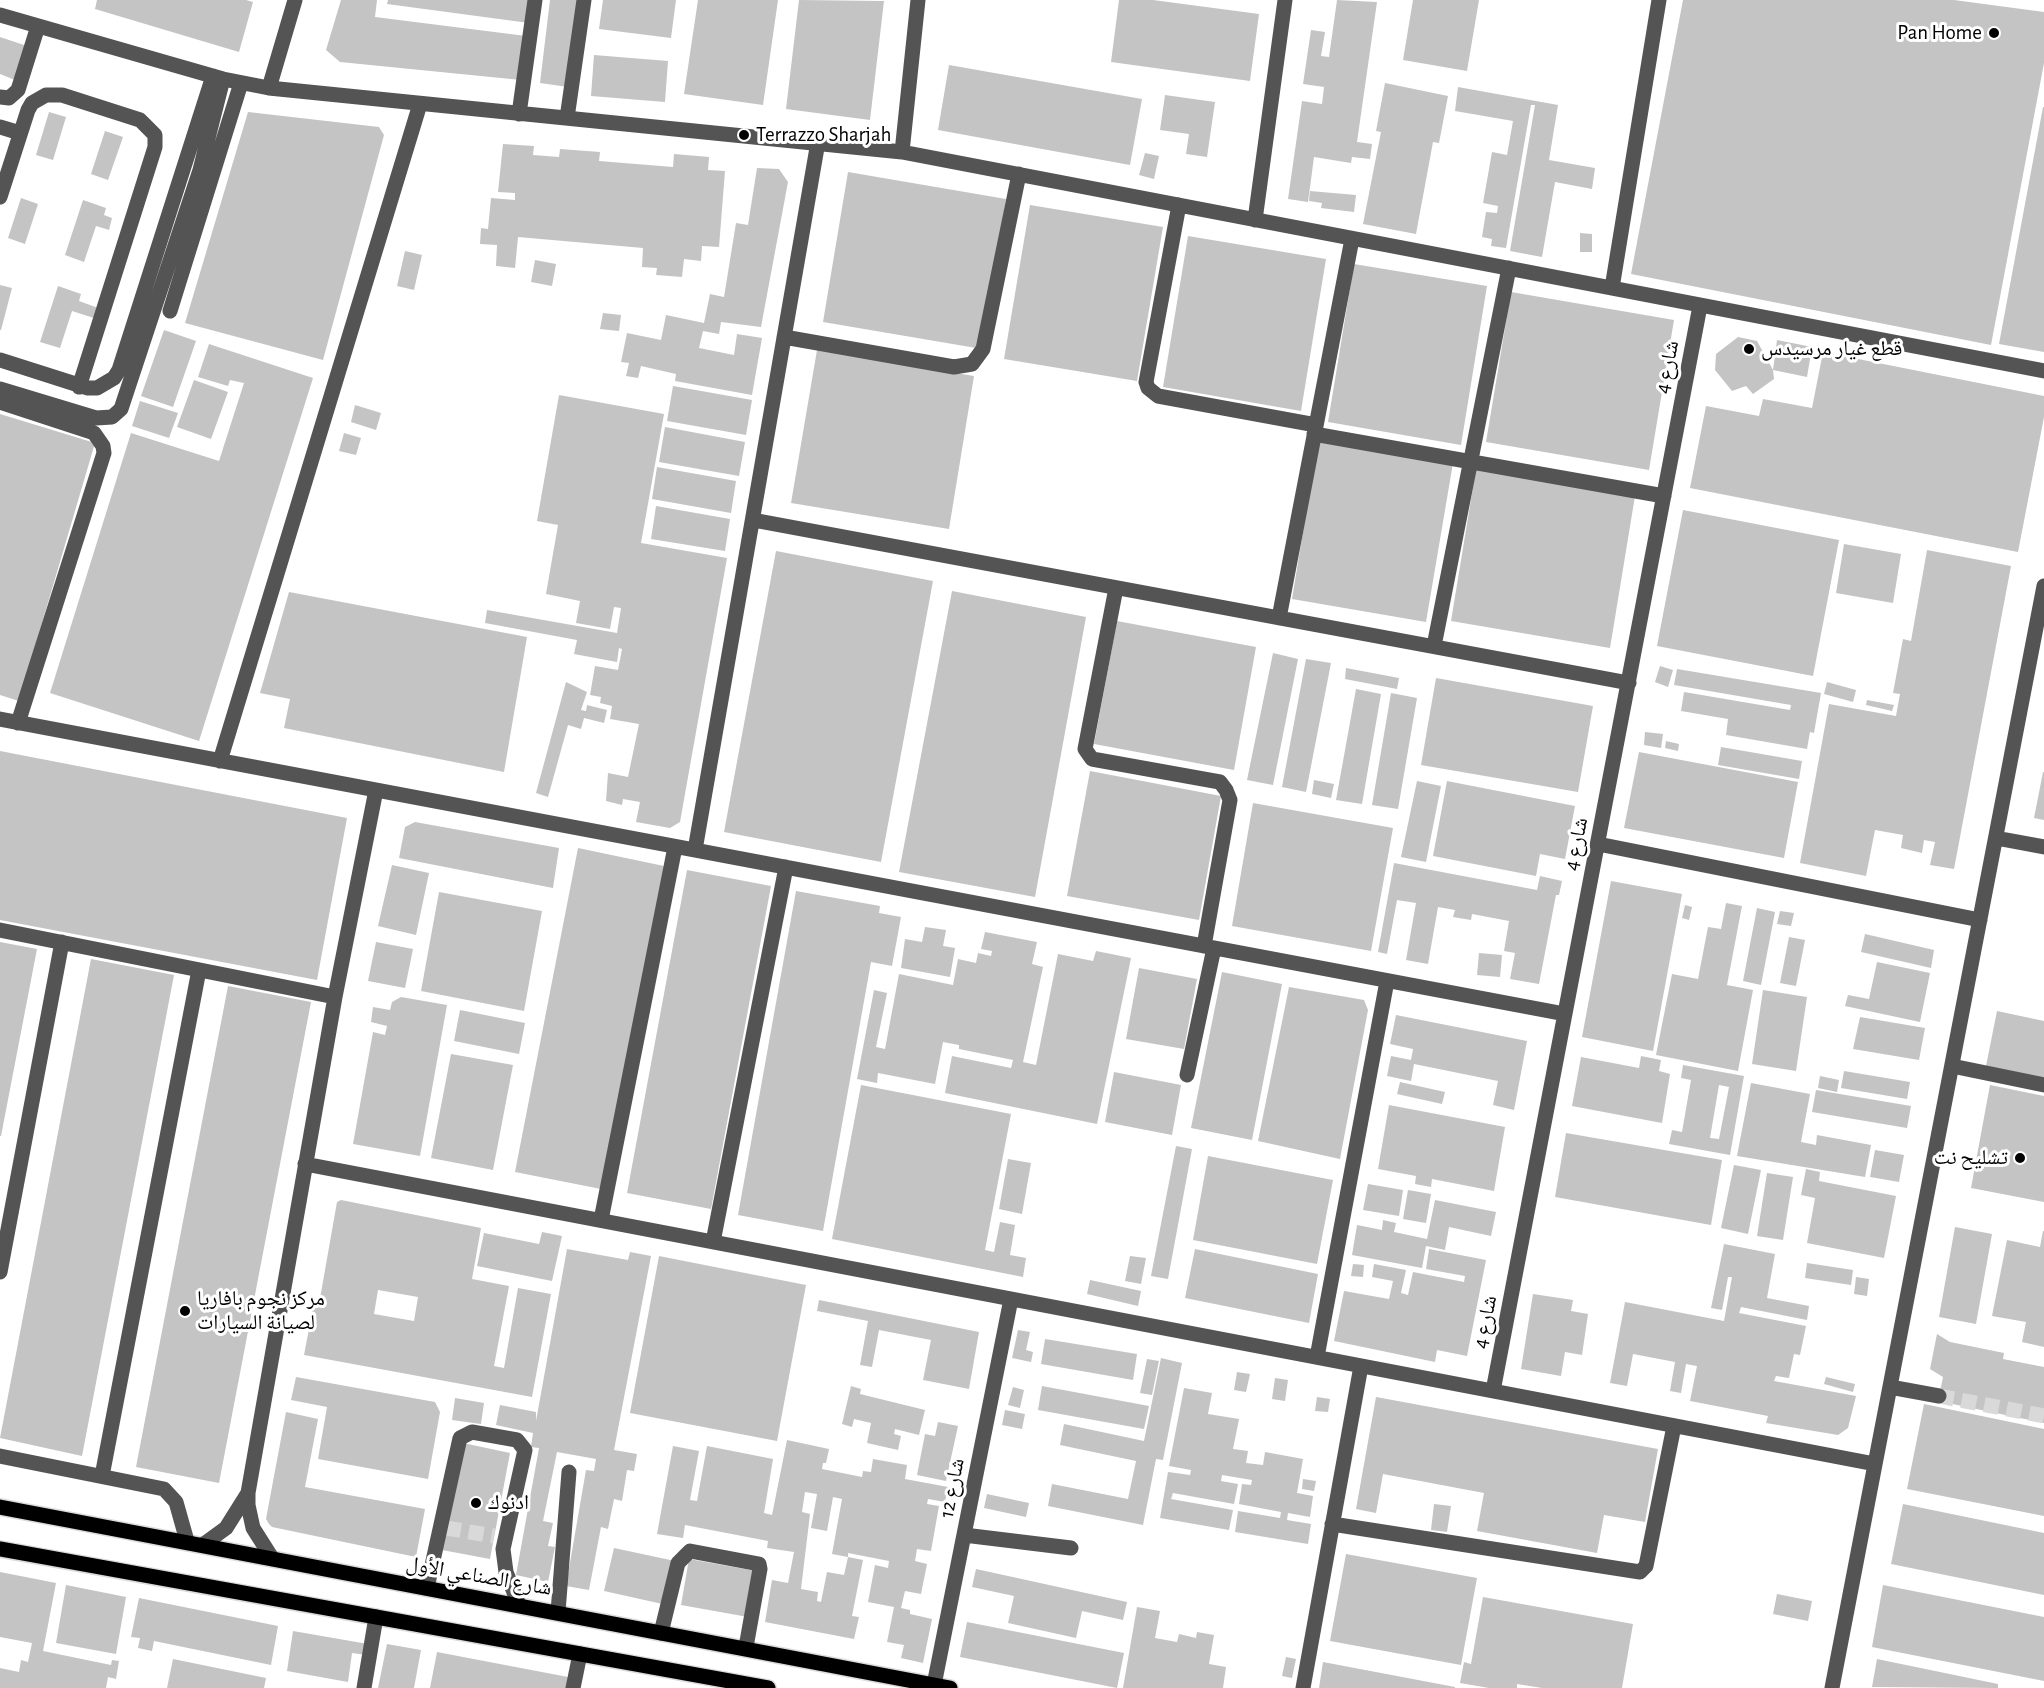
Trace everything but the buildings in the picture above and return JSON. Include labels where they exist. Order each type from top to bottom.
[{"type":"main road","name":"شارع الصناعي الأول","points":[[0,1507],[204,1544],[661,1633],[746,1647],[950,1688]]},
{"type":"main road","points":[[0,1549],[768,1688]]},
{"type":"street","points":[[269,88],[295,0]]},
{"type":"street","points":[[519,114],[535,0]]},
{"type":"street","points":[[567,118],[584,0]]},
{"type":"street","points":[[902,152],[918,0]]},
{"type":"street","points":[[1255,220],[1285,0]]},
{"type":"street","points":[[1612,288],[1659,0]]},
{"type":"street","points":[[0,15],[218,78],[269,88],[902,152],[2044,371]]},
{"type":"street","points":[[0,97],[9,98],[18,90],[38,26]]},
{"type":"street","points":[[0,360],[78,387],[97,388],[114,378],[119,370],[218,78]]},
{"type":"street","points":[[0,389],[96,418],[107,419],[121,409],[200,170],[218,78]]},
{"type":"street","points":[[170,311],[241,83]]},
{"type":"street","points":[[0,197],[32,103],[54,93],[140,120],[147,124],[154,135],[155,147],[78,387]]},
{"type":"street","points":[[220,761],[420,104]]},
{"type":"street","points":[[0,127],[20,133]]},
{"type":"street","points":[[695,850],[818,142]]},
{"type":"street","points":[[784,337],[954,368],[972,364],[983,349],[1019,174]]},
{"type":"street","points":[[1179,205],[1146,382],[1148,388],[1158,396],[1470,461],[1664,496]]},
{"type":"street","points":[[1279,618],[1352,239]]},
{"type":"street","points":[[1434,646],[1509,268]]},
{"type":"street","name":"شارع 4","points":[[1493,1391],[1700,306]]},
{"type":"street","points":[[0,402],[94,433],[103,446],[104,453],[18,723]]},
{"type":"street","points":[[753,520],[1629,683]]},
{"type":"street","points":[[1832,1688],[1995,838],[2038,650],[2044,586]]},
{"type":"street","points":[[1116,588],[1085,749],[1092,759],[1220,782],[1226,789],[1230,800],[1209,947],[1187,1075]]},
{"type":"street","points":[[0,719],[1565,1014]]},
{"type":"street","points":[[272,1558],[253,1528],[248,1493],[335,997],[376,790]]},
{"type":"street","points":[[1995,838],[2044,847]]},
{"type":"street","points":[[1598,844],[1980,920]]},
{"type":"street","points":[[602,1220],[675,847]]},
{"type":"street","points":[[713,1242],[786,867]]},
{"type":"street","points":[[0,930],[335,997]]},
{"type":"street","points":[[0,1272],[62,942]]},
{"type":"street","points":[[102,1476],[199,970]]},
{"type":"street","points":[[1317,1357],[1387,981]]},
{"type":"street","points":[[1952,1066],[2044,1085]]},
{"type":"street","points":[[305,1164],[1875,1464]]},
{"type":"street","name":"شارع 12","points":[[934,1685],[1011,1299]]},
{"type":"street","points":[[1303,1688],[1361,1366]]},
{"type":"street","points":[[1890,1388],[1939,1396]]},
{"type":"street","points":[[1332,1524],[1640,1572],[1646,1566],[1674,1426]]},
{"type":"street","points":[[428,1588],[443,1528],[458,1442],[463,1434],[472,1432],[517,1440],[524,1446],[499,1537],[506,1572],[519,1605]]},
{"type":"street","points":[[0,1456],[164,1489],[176,1502],[187,1541]]},
{"type":"street","points":[[558,1612],[569,1472]]},
{"type":"street","points":[[204,1544],[225,1528],[248,1493]]},
{"type":"street","points":[[964,1535],[1071,1548]]},
{"type":"street","points":[[661,1633],[678,1563],[690,1551],[759,1564],[746,1647]]},
{"type":"street","points":[[364,1688],[376,1617]]},
{"type":"street","points":[[573,1688],[580,1654]]},
{"type":"tunnel","points":[[1939,1396],[2044,1416]]},
{"type":"tunnel","points":[[446,1528],[494,1536]]},
{"type":"place","name":"Pan Home","points":[[1994,33]]},
{"type":"place","name":"Terrazzo Sharjah","points":[[744,135]]},
{"type":"place","name":"قطع غيار مرسيدس","points":[[1749,349]]},
{"type":"place","name":"تشليح نت","points":[[2020,1158]]},
{"type":"place","name":"مركز نجوم بافاريا لصيانة السيارات","points":[[185,1311]]},
{"type":"place","name":"ادنوك","points":[[476,1503]]}]
